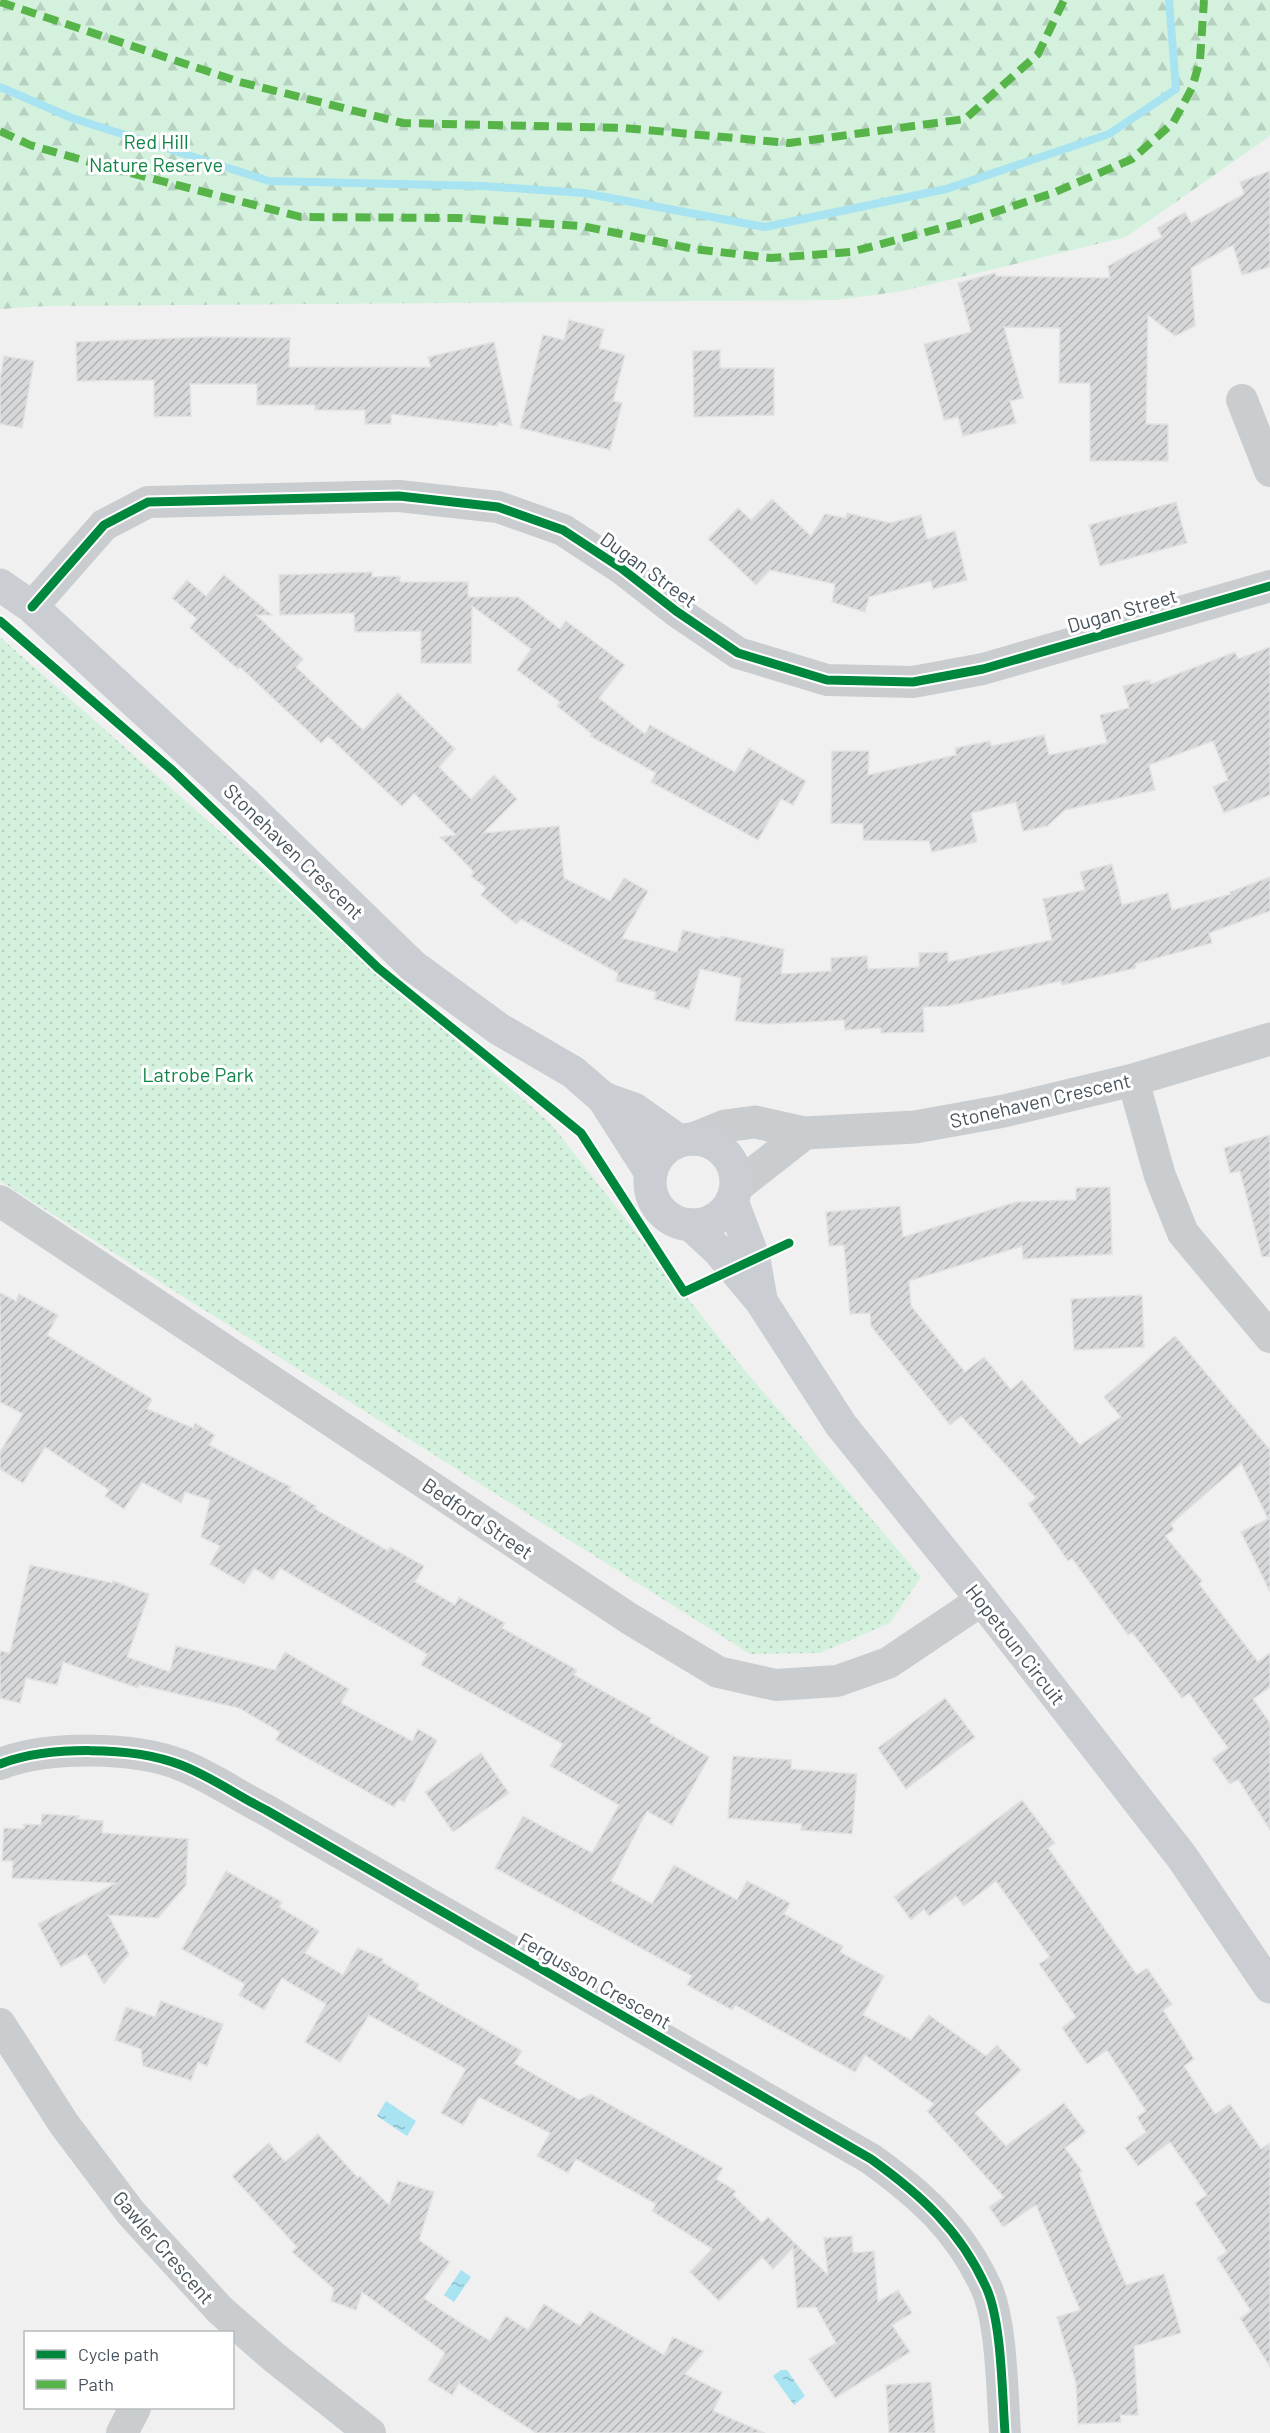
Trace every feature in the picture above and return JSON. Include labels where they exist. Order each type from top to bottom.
[{"type":"main road","name":"Stonehaven Crescent","points":[[0,585],[32,607],[246,804],[413,966],[499,1029],[573,1072],[603,1098],[651,1173]]},
{"type":"main road","name":"Stonehaven Crescent","points":[[603,1098],[634,1109],[686,1140]]},
{"type":"main road","points":[[686,1140],[707,1142],[720,1149],[730,1159],[735,1172],[734,1194],[715,1219],[691,1225],[676,1222],[662,1212],[653,1200],[651,1173],[656,1160],[666,1148],[686,1140]]},
{"type":"main road","name":"Hopetoun Circuit","points":[[734,1194],[754,1259],[761,1301]]},
{"type":"main road","name":"Hopetoun Circuit","points":[[691,1225],[719,1251],[761,1301],[841,1425],[982,1600],[1182,1857],[1270,1987]]},
{"type":"street","points":[[1242,400],[1270,471]]},
{"type":"street","name":"Dugan Street","points":[[32,607],[104,525],[148,502],[399,496],[498,507],[563,530],[621,568],[676,611],[738,653],[827,681],[913,682],[983,669],[1270,586]]},
{"type":"street","name":"Stonehaven Crescent","points":[[686,1140],[725,1126],[755,1122],[805,1133],[926,1125],[1004,1112],[1133,1080],[1270,1039]]},
{"type":"street","points":[[1133,1080],[1160,1176],[1183,1233],[1270,1337]]},
{"type":"street","points":[[734,1194],[805,1133]]},
{"type":"street","name":"Bedford Street","points":[[0,1201],[630,1619],[718,1672],[776,1684],[837,1681],[888,1663],[982,1600]]},
{"type":"street","name":"Fergusson Crescent","points":[[0,1764],[30,1756],[111,1750],[180,1764],[266,1810],[870,2159],[914,2190],[951,2228],[987,2288],[1001,2369],[1005,2433]]},
{"type":"street","name":"Gawler Crescent","points":[[0,2024],[64,2124],[212,2321],[228,2331]]},
{"type":"street","name":"Gawler Crescent","points":[[234,2335],[293,2372],[370,2433]]},
{"type":"street","points":[[122,2433],[134,2409]]},
{"type":"green space","name":"Red Hill Nature Reserve","points":[[0,0],[1270,0],[1270,136],[1126,237],[903,291],[837,300],[45,306],[0,309]]},
{"type":"green space","name":"Latrobe Park","points":[[0,637],[551,1124],[741,1366],[921,1577],[890,1623],[820,1653],[750,1654],[0,1181]]},
{"type":"water","points":[[386,2101],[416,2121],[407,2136],[377,2116]]},
{"type":"water","points":[[461,2270],[471,2277],[454,2302],[444,2295]]},
{"type":"water","points":[[781,2370],[787,2370],[805,2396],[794,2405],[773,2376]]},
{"type":"building","points":[[1270,171],[1270,267],[1242,275],[1233,245],[1191,268],[1195,326],[1175,336],[1148,315],[1146,424],[1168,424],[1168,461],[1090,461],[1090,383],[1059,383],[1060,328],[1004,327],[1023,398],[1010,401],[1016,423],[963,436],[958,417],[944,420],[924,344],[971,332],[958,283],[995,273],[996,276],[1110,278],[1108,266],[1162,237],[1157,228],[1185,212],[1191,223],[1244,194],[1240,182]]},
{"type":"building","points":[[569,320],[604,329],[599,348],[625,355],[613,401],[622,403],[610,450],[520,428],[543,335],[564,340]]},
{"type":"building","points":[[206,337],[290,338],[289,367],[431,367],[428,357],[494,342],[512,426],[498,422],[497,426],[391,414],[391,424],[365,424],[365,410],[315,410],[315,405],[257,405],[257,384],[190,384],[191,416],[154,417],[154,380],[77,381],[76,342]]},
{"type":"building","points":[[720,350],[720,368],[774,368],[774,415],[694,417],[693,351]]},
{"type":"building","points":[[4,356],[34,361],[22,428],[0,424],[0,380]]},
{"type":"building","points":[[772,499],[811,536],[825,514],[846,518],[847,513],[890,523],[921,515],[927,539],[955,531],[967,580],[933,589],[931,581],[869,597],[865,612],[832,602],[835,584],[770,570],[756,585],[708,539],[738,508],[751,520]]},
{"type":"building","points":[[1176,502],[1187,543],[1100,566],[1089,525]]},
{"type":"building","points":[[372,572],[372,577],[400,576],[400,582],[468,582],[468,597],[518,597],[560,629],[566,621],[625,665],[599,698],[645,734],[650,725],[735,772],[749,748],[806,781],[793,805],[781,799],[758,840],[651,782],[656,773],[590,736],[592,734],[557,706],[560,702],[517,670],[531,649],[472,606],[471,663],[421,663],[421,631],[355,632],[354,613],[280,615],[279,575]]},
{"type":"building","points":[[224,575],[272,615],[256,615],[303,659],[296,667],[363,730],[398,693],[455,749],[439,767],[471,799],[494,775],[517,799],[483,833],[559,826],[564,878],[610,901],[624,878],[648,891],[622,938],[677,952],[683,930],[720,939],[721,936],[784,949],[781,974],[831,971],[831,958],[867,956],[868,969],[919,967],[919,953],[948,952],[948,962],[1052,940],[1043,899],[1085,890],[1080,872],[1112,864],[1122,905],[1168,893],[1172,910],[1231,894],[1230,892],[1270,877],[1270,911],[1209,933],[1212,943],[1135,964],[1136,968],[1062,985],[1061,981],[948,1006],[923,1007],[924,1032],[881,1033],[881,1028],[845,1030],[844,1020],[768,1024],[735,1021],[741,978],[700,969],[689,1009],[654,999],[656,992],[616,981],[618,973],[521,919],[516,924],[481,895],[486,888],[471,876],[474,872],[440,837],[456,835],[414,793],[402,806],[328,736],[321,743],[240,667],[238,669],[190,628],[197,619],[172,598],[187,580],[206,596]]},
{"type":"building","points":[[1270,647],[1270,795],[1224,813],[1213,787],[1228,780],[1213,741],[1149,765],[1155,790],[1065,810],[1047,826],[1023,831],[1016,802],[971,813],[977,842],[932,852],[929,841],[863,840],[863,824],[831,823],[832,751],[869,751],[868,775],[956,755],[955,748],[990,741],[991,746],[1044,735],[1049,755],[1107,743],[1100,715],[1129,708],[1123,686],[1150,680],[1151,684],[1235,652],[1238,659]]},
{"type":"building","points":[[1270,1135],[1270,1256],[1262,1257],[1240,1171],[1230,1173],[1224,1148]]},
{"type":"building","points":[[1110,1187],[1112,1254],[1023,1259],[1022,1246],[909,1281],[911,1306],[965,1372],[984,1357],[1011,1390],[1022,1380],[1080,1445],[1121,1417],[1104,1397],[1175,1336],[1270,1450],[1270,1592],[1241,1532],[1268,1519],[1241,1463],[1171,1524],[1174,1530],[1165,1536],[1202,1581],[1199,1584],[1258,1662],[1270,1653],[1270,1687],[1253,1699],[1270,1723],[1270,1830],[1238,1779],[1230,1784],[1212,1759],[1228,1748],[1189,1693],[1182,1698],[1132,1632],[1128,1635],[1072,1558],[1068,1561],[1028,1504],[1036,1498],[961,1416],[950,1425],[871,1326],[870,1313],[850,1314],[844,1245],[829,1246],[826,1212],[900,1206],[903,1237],[1016,1202],[1076,1200],[1076,1188]]},
{"type":"building","points":[[0,1293],[16,1301],[19,1294],[58,1315],[47,1335],[152,1399],[147,1409],[193,1428],[195,1423],[215,1435],[209,1445],[291,1487],[289,1490],[316,1506],[315,1509],[388,1551],[390,1547],[424,1566],[415,1582],[455,1605],[459,1597],[505,1623],[502,1628],[577,1670],[574,1675],[651,1718],[649,1722],[709,1757],[672,1825],[647,1811],[611,1881],[652,1904],[674,1865],[737,1900],[747,1881],[790,1903],[784,1914],[843,1946],[840,1952],[884,1976],[863,2015],[911,2040],[929,2015],[986,2056],[997,2045],[1021,2070],[975,2113],[1006,2146],[1064,2103],[1086,2132],[1065,2148],[1082,2171],[1079,2173],[1126,2285],[1164,2274],[1181,2333],[1134,2346],[1138,2415],[1120,2415],[1121,2422],[1078,2424],[1076,2383],[1057,2317],[1080,2310],[1036,2205],[1003,2227],[989,2207],[1004,2197],[927,2111],[934,2104],[865,2055],[855,2072],[735,2005],[732,2010],[687,1985],[692,1976],[495,1868],[523,1816],[592,1853],[619,1805],[550,1766],[563,1744],[421,1665],[427,1654],[280,1568],[273,1580],[254,1568],[244,1584],[210,1564],[220,1546],[201,1537],[210,1500],[185,1492],[181,1503],[142,1482],[124,1509],[105,1496],[109,1490],[45,1447],[23,1483],[0,1469],[0,1452],[23,1414],[0,1402]]},
{"type":"building","points":[[1142,1295],[1144,1347],[1074,1350],[1071,1299]]},
{"type":"building","points":[[30,1565],[112,1583],[113,1581],[149,1594],[127,1657],[170,1672],[176,1646],[275,1670],[285,1652],[349,1689],[341,1703],[412,1741],[418,1729],[437,1740],[404,1802],[399,1799],[394,1807],[276,1740],[280,1732],[239,1708],[139,1685],[138,1688],[63,1662],[57,1685],[26,1678],[20,1703],[0,1698],[0,1651],[10,1653]]},
{"type":"building","points":[[945,1698],[975,1737],[906,1789],[878,1748]]},
{"type":"building","points":[[481,1753],[509,1793],[453,1832],[425,1792]]},
{"type":"building","points":[[733,1756],[791,1760],[791,1769],[857,1774],[852,1834],[801,1830],[802,1824],[728,1818]]},
{"type":"building","points":[[1022,1800],[1055,1843],[1048,1848],[1137,1975],[1147,1968],[1172,2004],[1163,2010],[1194,2059],[1184,2066],[1215,2114],[1230,2104],[1261,2149],[1270,2143],[1270,2367],[1240,2318],[1251,2311],[1217,2258],[1227,2252],[1195,2203],[1207,2195],[1170,2142],[1138,2166],[1125,2148],[1146,2132],[1137,2117],[1146,2111],[1107,2050],[1087,2064],[1062,2028],[1076,2017],[1039,1964],[1050,1957],[996,1881],[964,1906],[956,1896],[929,1916],[924,1909],[911,1920],[894,1897]]},
{"type":"building","points":[[42,1814],[79,1816],[78,1819],[103,1821],[102,1833],[188,1839],[186,1885],[158,1918],[108,1915],[129,1954],[104,1984],[86,1953],[61,1967],[38,1924],[116,1883],[12,1878],[13,1861],[2,1861],[4,1828],[24,1829],[24,1824],[41,1825]]},
{"type":"building","points":[[226,1871],[282,1902],[279,1907],[319,1931],[305,1953],[343,1975],[358,1948],[383,1959],[382,1962],[419,1984],[416,1989],[522,2051],[514,2063],[579,2100],[591,2094],[723,2168],[716,2179],[736,2191],[733,2195],[762,2223],[768,2217],[828,2275],[824,2238],[852,2236],[853,2253],[874,2251],[878,2302],[898,2290],[912,2313],[892,2325],[910,2352],[835,2398],[809,2359],[836,2343],[816,2307],[797,2308],[793,2248],[773,2269],[762,2257],[719,2301],[690,2272],[712,2249],[652,2211],[656,2204],[576,2159],[568,2173],[537,2156],[550,2133],[479,2097],[463,2125],[441,2113],[466,2069],[369,2015],[340,2062],[305,2042],[326,2004],[282,1978],[264,2010],[239,1995],[245,1984],[182,1949]]},
{"type":"building","points":[[161,2001],[223,2024],[207,2066],[198,2062],[191,2080],[143,2066],[141,2049],[115,2040],[126,2007],[155,2017]]},
{"type":"building","points":[[318,2134],[358,2178],[360,2176],[389,2205],[398,2181],[434,2192],[419,2240],[450,2262],[424,2298],[447,2314],[490,2341],[506,2316],[528,2330],[544,2304],[580,2326],[590,2311],[664,2355],[673,2337],[704,2351],[685,2374],[722,2392],[713,2411],[765,2433],[536,2433],[459,2383],[452,2395],[428,2380],[445,2353],[362,2292],[356,2310],[331,2301],[334,2289],[292,2252],[297,2247],[232,2176],[269,2143],[285,2162]]},
{"type":"building","points":[[931,2382],[935,2433],[889,2433],[886,2385]]},
{"type":"waterway","points":[[0,87],[72,118],[269,181],[482,186],[584,193],[765,227],[946,189],[1109,134],[1176,89],[1169,0]]},
{"type":"marked path","points":[[0,2],[240,82],[403,123],[624,128],[789,143],[965,119],[1038,54],[1064,0]]},
{"type":"marked path","points":[[0,131],[30,145],[301,217],[457,218],[582,226],[694,249],[771,258],[851,252],[968,221],[1053,193],[1132,159],[1173,123],[1192,88],[1200,60],[1204,0]]},
{"type":"cycle path","points":[[32,607],[104,525],[148,502],[399,496],[498,507],[563,530],[621,568],[676,611],[738,653],[827,680],[913,682],[983,669],[1270,586]]},
{"type":"cycle path","points":[[0,621],[173,771],[378,968],[581,1133],[684,1292],[789,1243]]},
{"type":"cycle path","points":[[0,1764],[41,1754],[90,1751],[139,1754],[181,1765],[266,1810],[871,2159],[923,2200],[937,2215],[964,2248],[986,2287],[998,2338],[1005,2433]]}]
